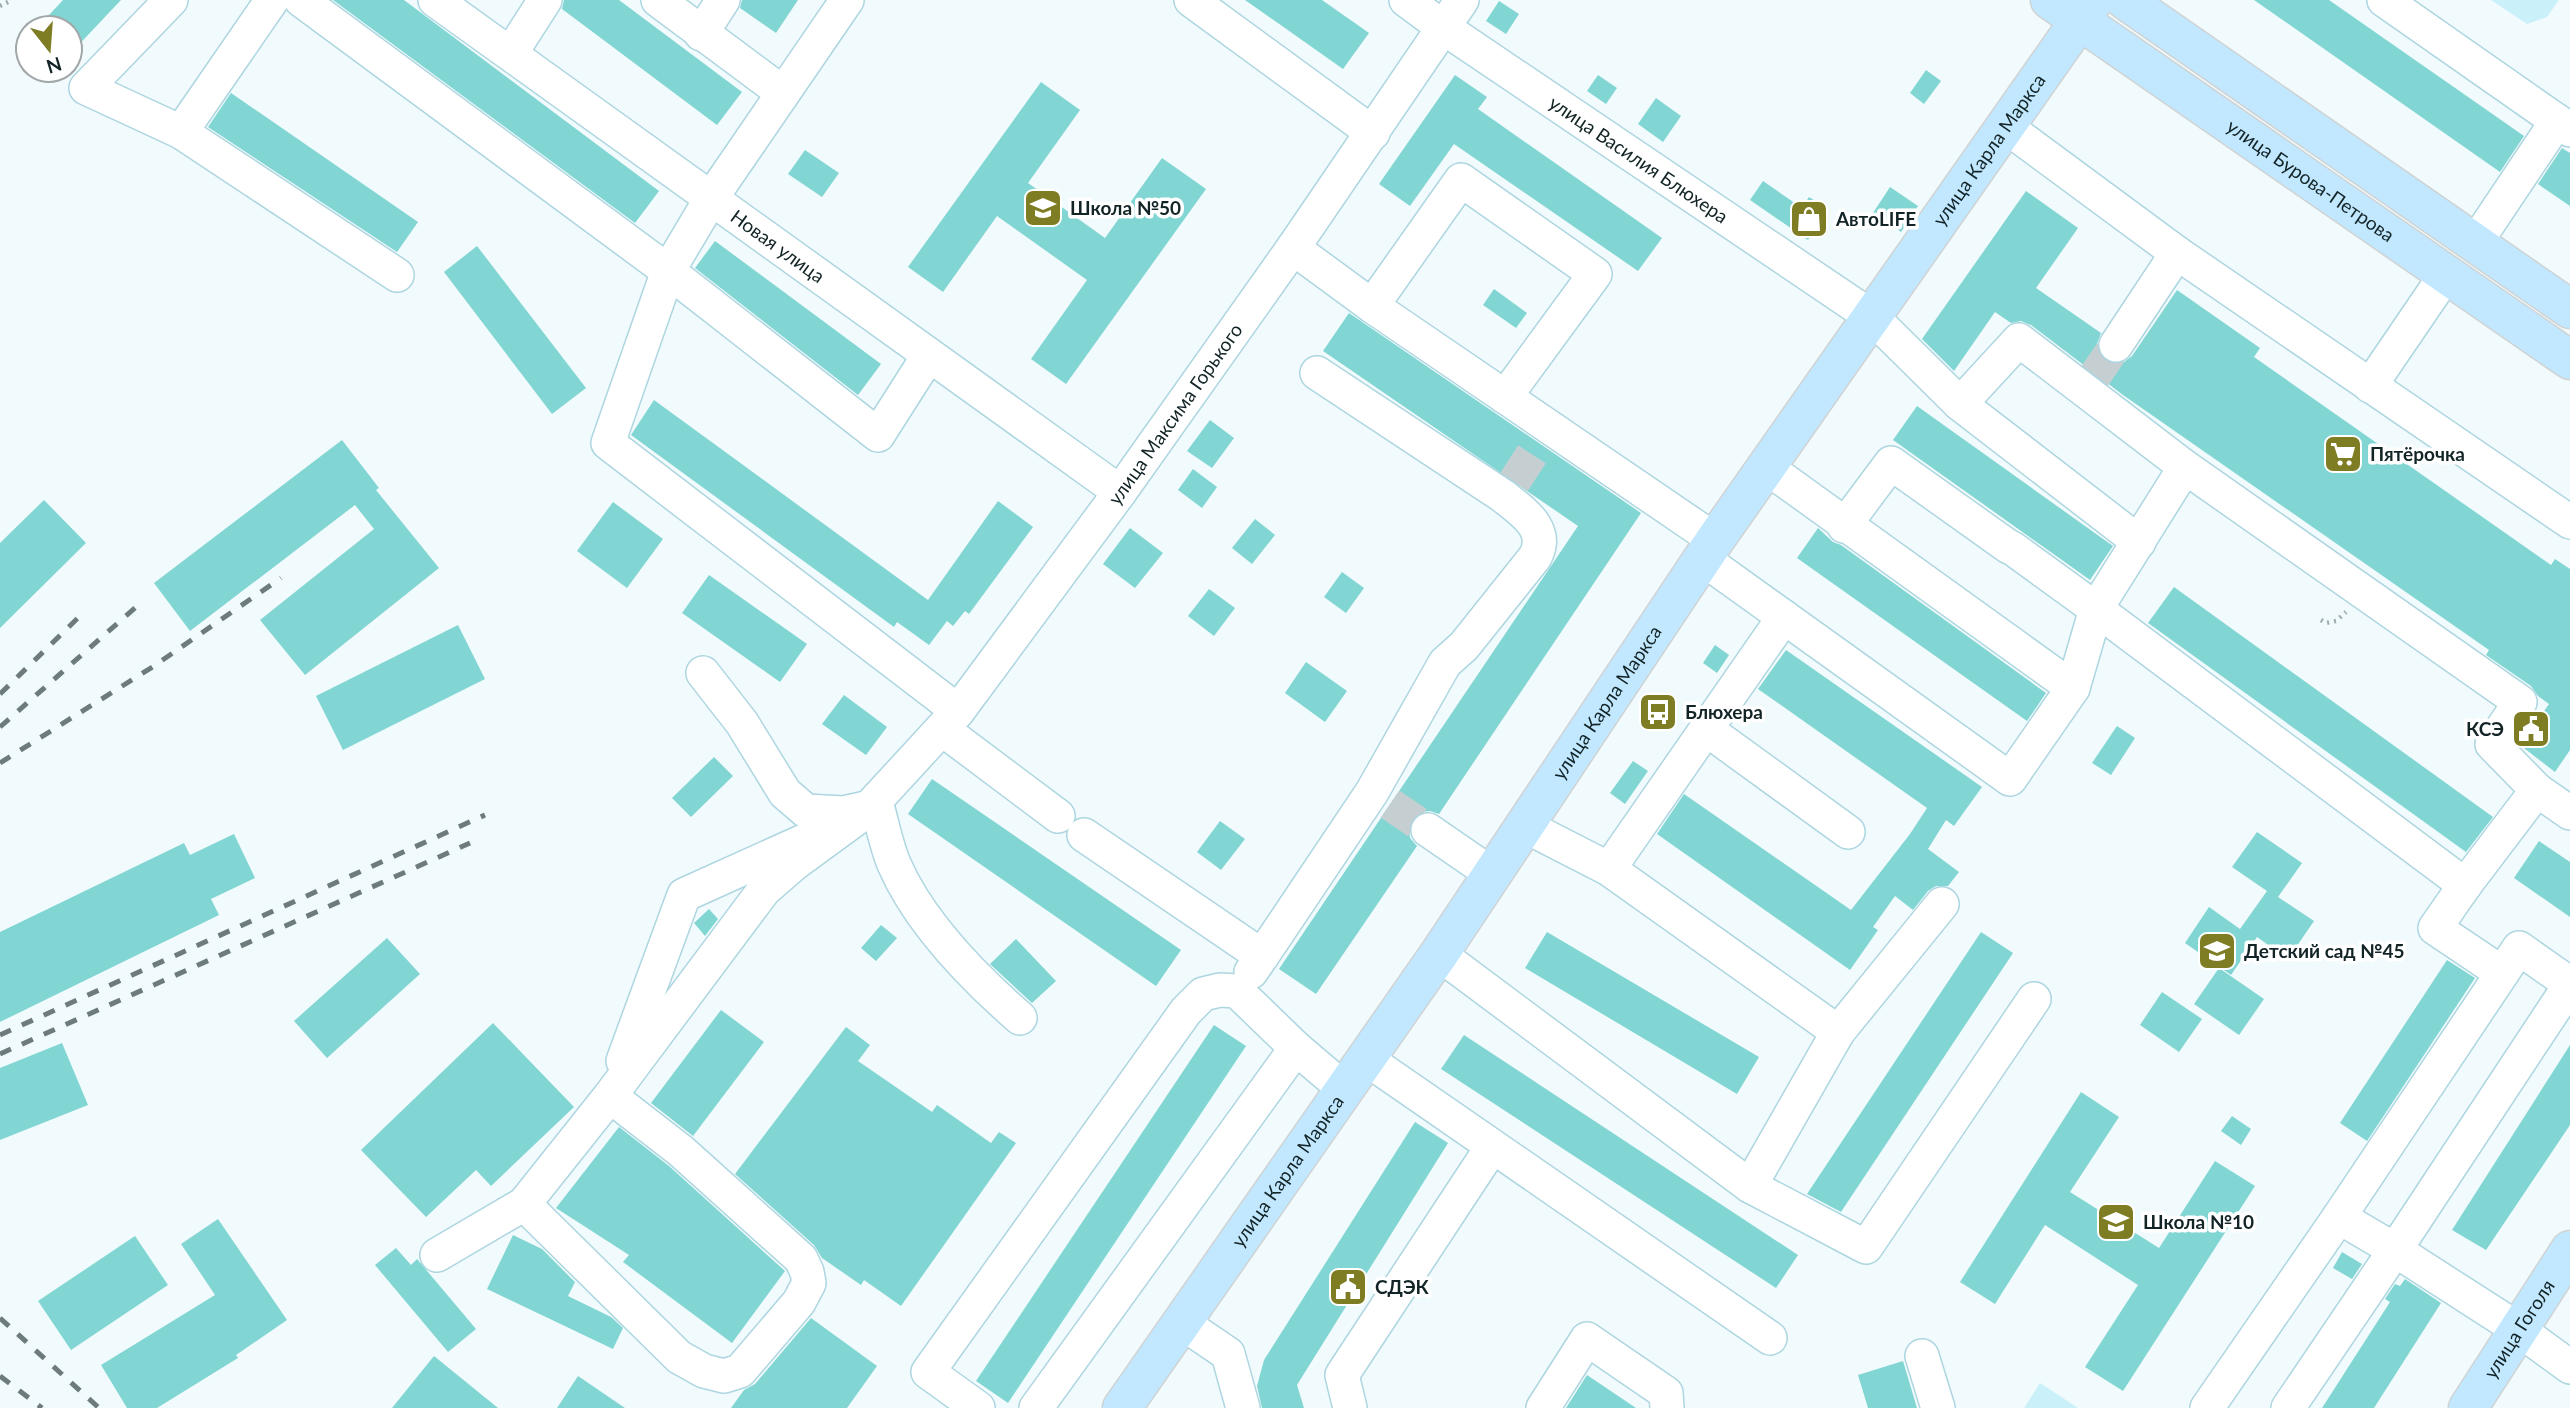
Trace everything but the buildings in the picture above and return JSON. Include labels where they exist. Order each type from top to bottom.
[{"type":"main road","points":[[2125,0],[2570,309]]},
{"type":"main road","name":"улица Карла Маркса","points":[[1122,1408],[1439,954],[1709,549],[2006,126],[2074,6]]},
{"type":"main road","name":"улица Бурова-Петрова","points":[[2074,6],[2570,360]]},
{"type":"main road","name":"улица Гоголя","points":[[2468,1408],[2570,1251]]},
{"type":"street","points":[[171,0],[86,88],[181,132],[397,275]]},
{"type":"street","points":[[181,132],[272,0]]},
{"type":"street","points":[[301,0],[668,271],[878,435],[929,355]]},
{"type":"street","name":"Новая улица","points":[[435,0],[1120,492]]},
{"type":"street","points":[[511,53],[545,0]]},
{"type":"street","points":[[658,0],[783,93]]},
{"type":"street","points":[[701,34],[723,0]]},
{"type":"street","points":[[847,0],[712,197],[668,271],[608,443],[950,720],[1058,816]]},
{"type":"street","points":[[1191,0],[1373,133]]},
{"type":"street","name":"улица Василия Блюхера","points":[[1406,0],[1444,29],[1872,317],[1960,404],[2138,542]]},
{"type":"street","name":"улица Максима Горького","points":[[871,807],[950,720],[1120,492],[1373,133],[1462,0]]},
{"type":"street","points":[[2384,0],[2566,124],[2476,242]]},
{"type":"street","points":[[2006,126],[2176,253],[2570,523]]},
{"type":"street","points":[[1372,306],[1461,180],[1595,274],[1505,397]]},
{"type":"street","points":[[1293,248],[1505,397],[1546,435],[1709,549],[1784,617],[2010,779],[2073,688],[2096,609],[2185,467]]},
{"type":"street","points":[[2116,345],[2176,253]]},
{"type":"street","points":[[2370,386],[2447,273]]},
{"type":"street","points":[[1960,404],[2019,340],[2089,385],[2185,467],[2520,702],[2491,744],[2536,790],[2570,813]]},
{"type":"street","points":[[1237,991],[1381,798],[1446,663],[1472,636],[1541,547],[1541,539],[1508,489],[1317,373]]},
{"type":"street","points":[[1844,526],[1891,463],[2096,609],[2465,885]]},
{"type":"street","points":[[1766,467],[1844,526],[2073,688]]},
{"type":"street","points":[[1609,869],[1784,617]]},
{"type":"street","points":[[703,673],[742,723],[785,793],[807,811],[843,813],[871,807]]},
{"type":"street","points":[[1706,729],[1848,832]]},
{"type":"street","points":[[2502,973],[2435,928],[2536,790]]},
{"type":"street","points":[[871,807],[893,863],[908,891],[940,935],[985,987],[1020,1018]]},
{"type":"street","points":[[610,1096],[684,895],[871,807]]},
{"type":"street","points":[[437,1255],[524,1204],[610,1096],[764,890],[794,864],[871,807]]},
{"type":"street","points":[[1525,826],[1609,869],[1838,1032]]},
{"type":"street","points":[[1428,830],[1492,874]]},
{"type":"street","points":[[1084,835],[1262,956]]},
{"type":"street","points":[[1750,1186],[1838,1032],[1942,904]]},
{"type":"street","points":[[2207,1408],[2519,948],[2570,984],[2288,1408]]},
{"type":"street","points":[[1439,954],[1750,1186],[1866,1247],[2034,999]]},
{"type":"street","points":[[978,1408],[928,1372],[1186,1011],[1203,994],[1220,990],[1237,991],[1296,1048],[1343,1088]]},
{"type":"street","points":[[1036,1408],[1296,1048]]},
{"type":"street","points":[[1365,1058],[1770,1338]]},
{"type":"street","points":[[524,1204],[679,1357],[704,1371],[724,1376],[740,1371],[799,1302],[809,1283],[801,1259],[681,1151],[610,1096]]},
{"type":"street","points":[[1350,1408],[1342,1375],[1492,1147]]},
{"type":"street","points":[[2339,1217],[2518,1329],[2570,1367]]},
{"type":"street","points":[[1181,1322],[1227,1354],[1243,1408]]},
{"type":"street","points":[[1543,1408],[1587,1339],[1667,1393],[1667,1408]]},
{"type":"street","points":[[1922,1356],[1938,1408]]},
{"type":"path","points":[[0,6],[12,0]]},
{"type":"shaded area","points":[[2491,0],[2559,0],[2547,17],[2527,24]]},
{"type":"shaded area","points":[[2040,1383],[2078,1408],[2024,1408]]},
{"type":"tunnel","points":[[2092,380],[2116,345]]},
{"type":"tunnel","points":[[1514,482],[1540,442]]},
{"type":"tunnel","points":[[1390,804],[1428,830]]},
{"type":"railway","points":[[0,763],[154,666],[281,578]]},
{"type":"railway","points":[[0,727],[136,607]]},
{"type":"railway","points":[[0,694],[82,614]]},
{"type":"railway","points":[[0,1035],[485,815]]},
{"type":"railway","points":[[0,1054],[470,843]]},
{"type":"railway","points":[[0,1318],[99,1408]]},
{"type":"railway","points":[[0,1376],[42,1408]]},
{"type":"place","name":"Школа №50","points":[[1043,208]]},
{"type":"place","name":"АвтоLIFE","points":[[1809,219]]},
{"type":"place","name":"Пятёрочка","points":[[2343,454]]},
{"type":"place","name":"Блюхера","points":[[1658,712]]},
{"type":"place","name":"КСЭ","points":[[2531,729]]},
{"type":"place","name":"Детский сад №45","points":[[2217,951]]},
{"type":"place","name":"Школа №10","points":[[2116,1222]]},
{"type":"place","name":"СДЭК","points":[[1348,1287]]}]
